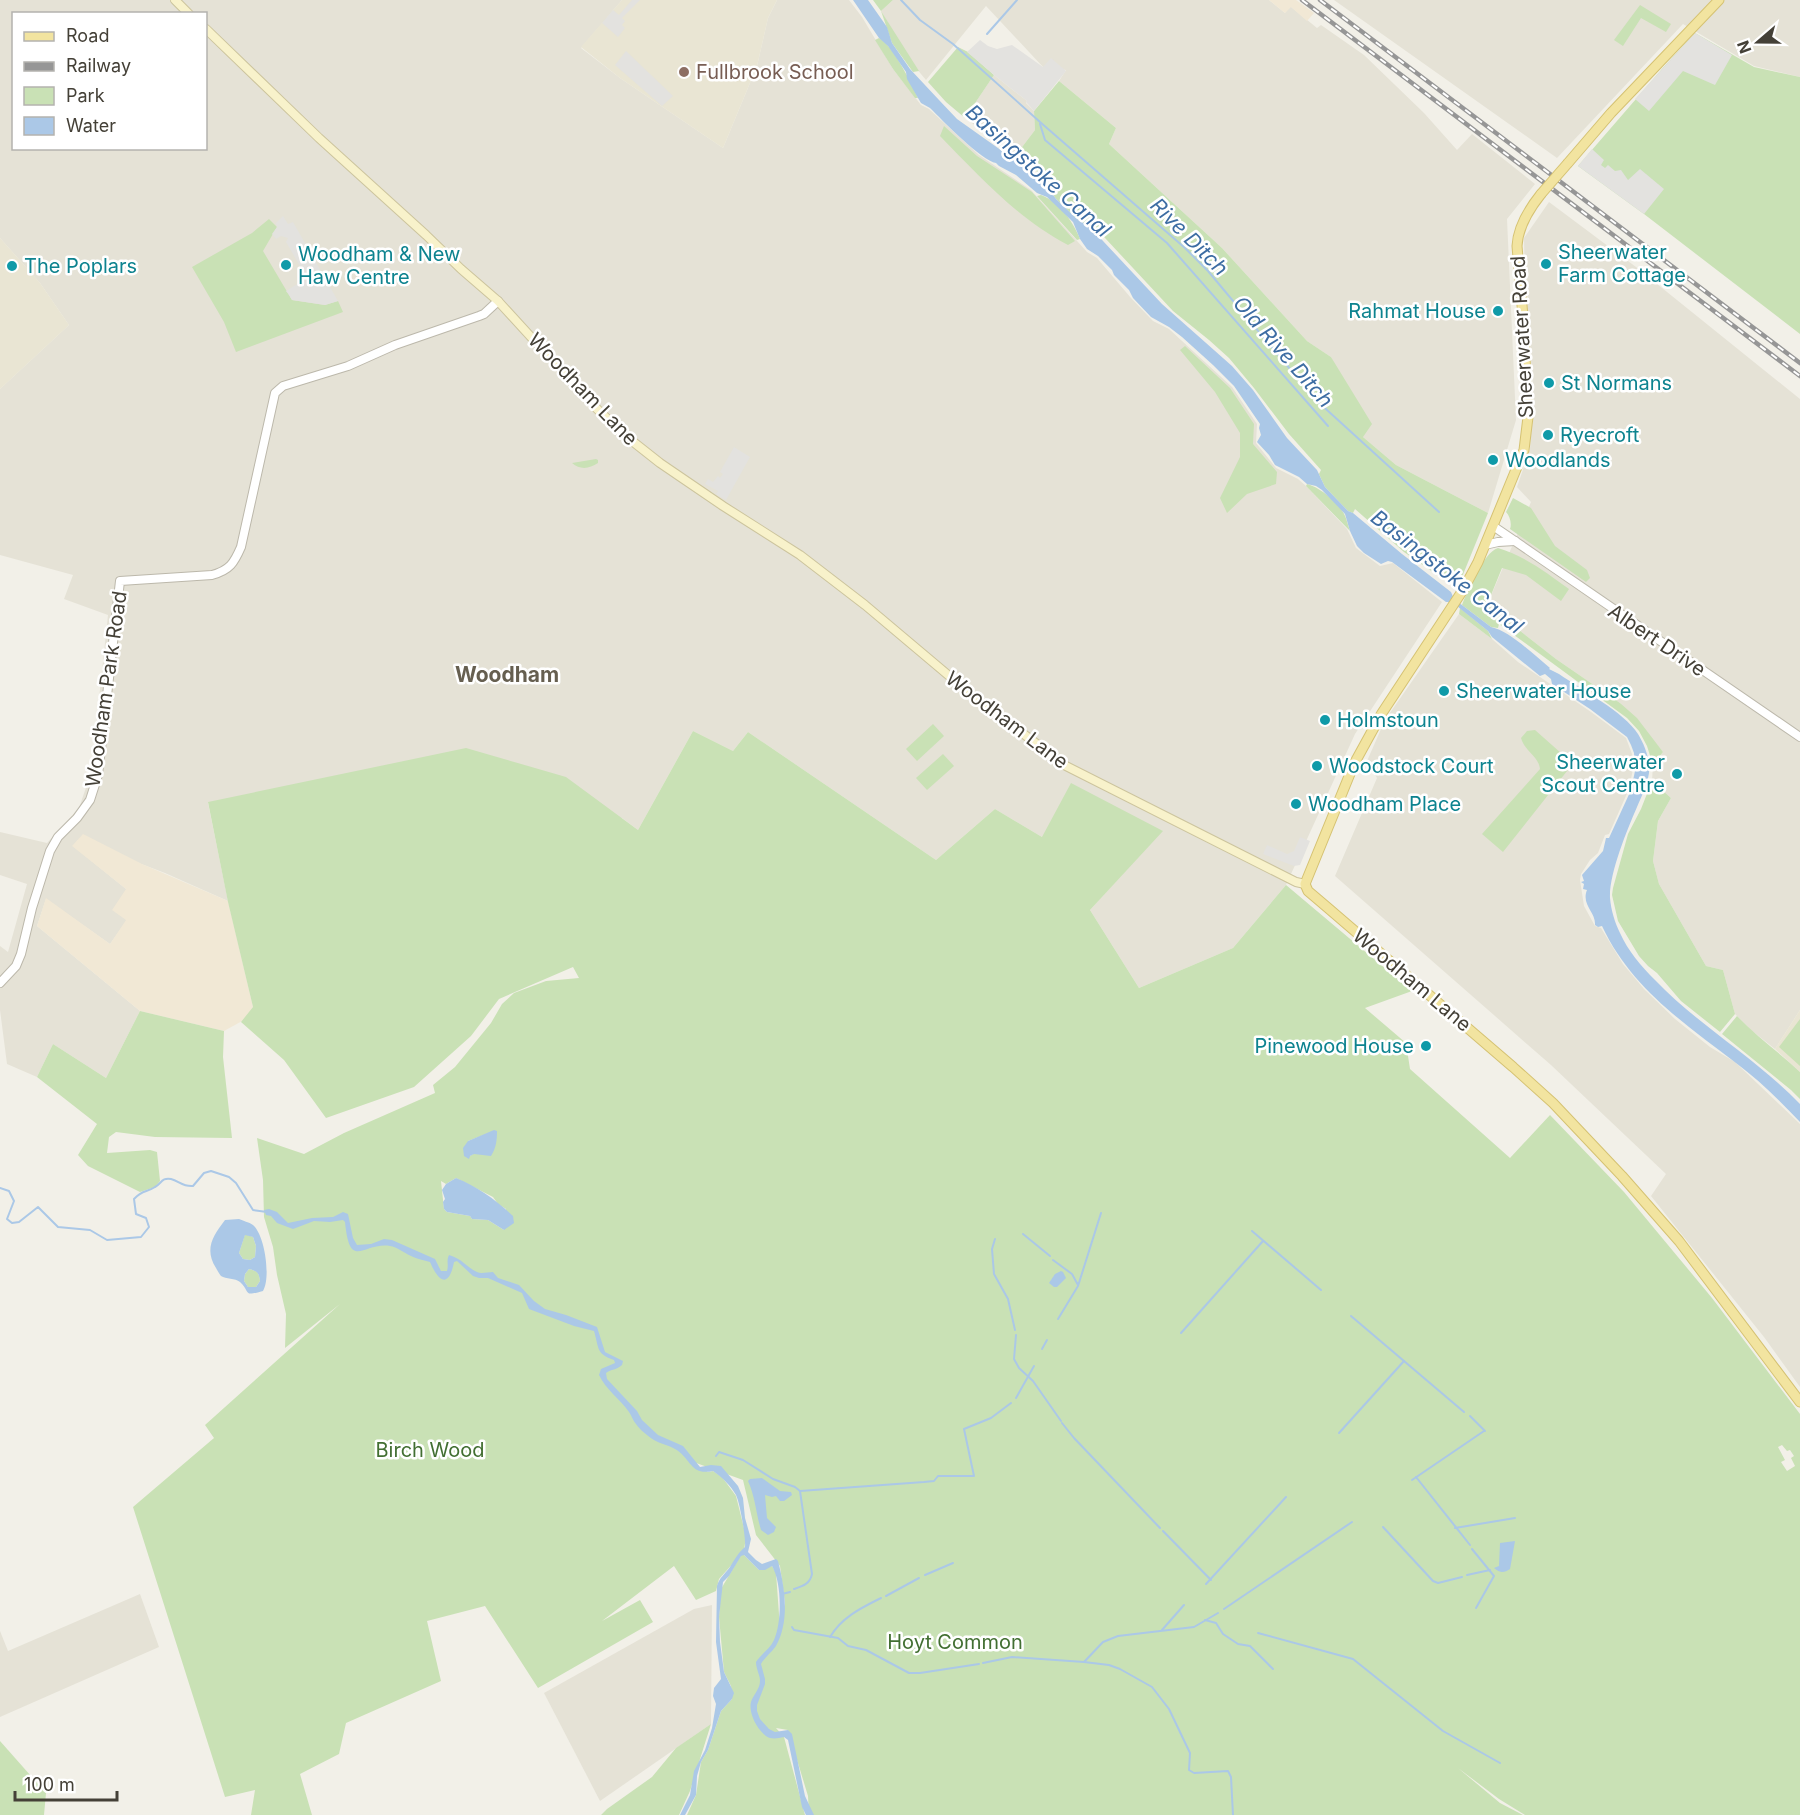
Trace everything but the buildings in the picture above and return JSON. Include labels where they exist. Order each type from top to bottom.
[{"type":"main road","points":[[175,0],[187,12]]},
{"type":"main road","name":"Sheerwater Road","points":[[1305,884],[1354,764],[1382,713],[1462,592],[1478,562],[1524,450],[1528,417],[1517,246],[1526,216],[1541,194],[1611,113],[1719,0]]},
{"type":"main road","name":"Woodham Lane","points":[[207,30],[319,138],[498,301],[594,406],[644,451],[723,506],[800,555],[865,605],[973,696],[1066,766],[1296,882],[1305,884],[1308,891],[1528,1080],[1584,1136],[1679,1241],[1800,1402]]},
{"type":"street","name":"Woodham Park Road","points":[[0,983],[16,966],[21,954],[32,908],[50,851],[58,837],[84,809],[95,786],[120,581],[212,575],[222,572],[236,560],[241,547],[275,393],[278,389],[348,366],[395,345],[479,316],[498,301]]},
{"type":"street","name":"Albert Drive","points":[[1493,526],[1800,737]]},
{"type":"street","points":[[1485,545],[1515,541]]},
{"type":"shaded area","points":[[0,0],[622,0],[581,48],[620,78],[723,148],[757,66],[768,18],[777,0],[849,0],[862,17],[893,69],[921,105],[929,109],[979,155],[1031,190],[1087,252],[1097,258],[1153,321],[1169,329],[1232,387],[1257,424],[1256,443],[1276,468],[1298,479],[1306,486],[1347,529],[1356,548],[1380,566],[1393,563],[1442,602],[1355,734],[1286,885],[1233,948],[1139,988],[1090,910],[1162,830],[1042,837],[995,809],[936,860],[748,732],[733,751],[693,731],[638,830],[622,818],[208,803],[228,901],[165,873],[78,840],[73,846],[126,889],[127,920],[110,944],[46,899],[37,926],[140,1011],[106,1078],[53,1044],[37,1077],[7,1064],[0,1010],[0,946],[8,952],[27,884],[0,875],[0,832],[47,843],[79,808],[91,773],[108,615],[64,599],[73,575],[0,555],[0,389],[69,325],[40,283],[0,238]]},
{"type":"shaded area","name":"Fullbrook School","points":[[622,0],[777,0],[768,18],[757,66],[723,148],[620,78],[581,47]]},
{"type":"shaded area","points":[[632,0],[640,0],[622,18],[625,21],[622,25],[625,28],[618,37],[602,23],[613,10],[619,15]]},
{"type":"shaded area","points":[[893,0],[1269,0],[1285,13],[1290,6],[1317,28],[1321,25],[1364,55],[1424,113],[1457,150],[1472,134],[1535,184],[1507,219],[1516,420],[1488,513],[1396,465],[1363,437],[1331,357],[1307,341],[1222,248],[1109,144],[1116,128],[1059,81],[1066,70],[1043,67],[986,6],[926,80],[911,62],[881,11]]},
{"type":"shaded area","points":[[1269,0],[1296,0],[1314,13],[1307,21],[1291,7],[1285,13]]},
{"type":"shaded area","points":[[1334,0],[1800,0],[1800,77],[1754,66],[1683,24],[1557,158]]},
{"type":"shaded area","points":[[1695,33],[1732,55],[1715,85],[1683,71],[1649,111],[1635,99]]},
{"type":"shaded area","points":[[980,40],[997,49],[1012,45],[1043,67],[1051,58],[1066,71],[1034,111],[1027,101],[967,52]]},
{"type":"shaded area","points":[[626,51],[673,96],[662,106],[615,65]]},
{"type":"shaded area","points":[[994,75],[1027,101],[1026,103],[1034,111],[1035,130],[1016,155],[965,118]]},
{"type":"shaded area","points":[[1592,149],[1604,160],[1601,165],[1605,168],[1608,165],[1615,171],[1621,170],[1628,180],[1640,169],[1664,189],[1644,214],[1578,166]]},
{"type":"shaded area","points":[[1549,202],[1636,267],[1800,399],[1800,1010],[1775,1049],[1735,1014],[1723,970],[1706,966],[1659,884],[1653,861],[1658,821],[1671,798],[1652,781],[1653,765],[1663,752],[1620,703],[1556,659],[1487,605],[1531,502],[1517,487],[1530,449],[1533,385],[1525,288],[1524,238]]},
{"type":"shaded area","points":[[283,216],[288,224],[293,222],[338,301],[325,305],[292,300],[286,291],[307,278],[286,242],[288,238],[281,236],[276,239],[272,234],[277,227],[276,223]]},
{"type":"shaded area","points":[[0,238],[40,283],[69,325],[0,389]]},
{"type":"shaded area","points":[[734,447],[750,457],[726,500],[716,494],[718,491],[705,484],[708,479],[713,482],[718,476],[720,478],[723,474],[720,472]]},
{"type":"shaded area","points":[[1459,614],[1518,662],[1626,738],[1634,764],[1629,789],[1609,834],[1605,835],[1598,853],[1590,860],[1581,874],[1584,906],[1595,926],[1601,928],[1623,964],[1644,989],[1675,1019],[1710,1047],[1735,1062],[1800,1124],[1800,1387],[1764,1337],[1651,1196],[1666,1174],[1551,1065],[1335,876],[1377,778],[1367,761],[1385,720]]},
{"type":"shaded area","points":[[83,834],[142,864],[228,901],[253,1007],[244,1020],[224,1031],[140,1011],[37,926],[46,898],[110,944],[126,920],[112,910],[126,889],[72,846]]},
{"type":"shaded area","points":[[1300,837],[1310,841],[1300,865],[1294,866],[1263,854],[1267,845],[1287,854],[1294,851]]},
{"type":"shaded area","points":[[1800,1010],[1800,1072],[1775,1049]]},
{"type":"shaded area","points":[[140,1594],[159,1647],[0,1717],[0,1631],[8,1651]]},
{"type":"shaded area","points":[[712,1605],[711,1724],[600,1801],[544,1693],[694,1609]]},
{"type":"green space","points":[[873,0],[893,0],[881,11]]},
{"type":"green space","points":[[1640,5],[1671,24],[1666,32],[1641,18],[1623,46],[1614,40]]},
{"type":"green space","points":[[881,11],[919,71],[913,72],[892,43]]},
{"type":"green space","points":[[1695,33],[1754,67],[1800,77],[1800,334],[1578,166]]},
{"type":"green space","points":[[879,38],[896,56],[918,98],[915,98],[893,69],[875,40]]},
{"type":"green space","points":[[958,47],[968,52],[994,75],[965,118],[928,82]]},
{"type":"green space","points":[[1059,81],[1116,128],[1109,144],[1222,248],[1307,341],[1331,357],[1372,424],[1363,437],[1396,465],[1488,513],[1462,577],[1440,577],[1404,552],[1355,509],[1353,513],[1348,511],[1325,487],[1319,474],[1321,470],[1289,434],[1229,358],[1173,311],[1092,224],[1089,226],[1077,219],[1056,199],[1043,180],[1044,177],[1016,155],[1035,130],[1034,111]]},
{"type":"green space","points":[[944,126],[977,156],[1032,192],[1075,241],[1068,245],[1032,223],[1000,196],[940,136]]},
{"type":"green space","points":[[1041,195],[1054,202],[1065,213],[1080,239],[1077,240],[1037,196]]},
{"type":"green space","points":[[269,219],[277,227],[263,251],[292,300],[325,305],[338,301],[343,312],[236,352],[224,322],[192,267],[252,233]]},
{"type":"green space","points":[[1185,346],[1230,388],[1254,424],[1253,444],[1277,472],[1276,484],[1247,494],[1227,513],[1220,498],[1240,457],[1240,433],[1215,392],[1180,350]]},
{"type":"green space","points":[[596,459],[598,463],[591,467],[581,468],[572,463]]},
{"type":"green space","points":[[1307,484],[1323,492],[1339,506],[1350,531],[1306,486]]},
{"type":"green space","points":[[1513,498],[1531,508],[1555,546],[1587,570],[1590,578],[1586,582],[1510,529],[1510,520],[1506,512]]},
{"type":"green space","points":[[1498,548],[1527,560],[1569,589],[1561,601],[1526,575],[1502,568],[1487,605],[1637,718],[1663,752],[1653,765],[1639,731],[1627,718],[1499,624],[1498,628],[1491,627],[1462,605],[1482,564],[1492,551]]},
{"type":"green space","points":[[1460,608],[1488,631],[1492,639],[1459,614]]},
{"type":"green space","points":[[933,724],[944,736],[917,761],[906,749]]},
{"type":"green space","points":[[1535,730],[1570,761],[1571,766],[1503,852],[1482,834],[1540,769],[1537,760],[1525,747],[1521,738],[1527,731]]},
{"type":"green space","points":[[693,731],[733,751],[748,732],[936,860],[995,809],[1042,837],[1071,783],[1163,831],[1090,910],[1139,988],[1233,948],[1286,885],[1412,991],[1365,1008],[1406,1043],[1410,1069],[1510,1158],[1550,1115],[1624,1192],[1712,1298],[1800,1414],[1800,1815],[1525,1815],[1499,1799],[1458,1768],[1500,1803],[1523,1815],[809,1815],[808,1796],[788,1730],[776,1728],[784,1737],[805,1815],[687,1815],[696,1795],[701,1762],[708,1750],[721,1711],[732,1699],[731,1686],[724,1672],[719,1617],[721,1589],[741,1555],[744,1555],[759,1570],[772,1566],[776,1573],[780,1628],[785,1603],[780,1566],[756,1535],[743,1480],[688,1460],[722,1477],[736,1496],[746,1536],[744,1551],[719,1579],[716,1591],[696,1600],[674,1566],[602,1621],[640,1600],[653,1622],[538,1688],[485,1606],[427,1621],[441,1681],[346,1723],[339,1754],[300,1774],[312,1815],[251,1815],[255,1790],[225,1797],[133,1507],[214,1438],[205,1425],[340,1304],[285,1348],[286,1314],[273,1247],[264,1217],[263,1180],[257,1138],[304,1154],[344,1133],[435,1093],[433,1085],[455,1067],[491,1023],[502,1004],[514,993],[546,981],[579,978],[573,967],[499,999],[471,1036],[414,1087],[326,1118],[284,1060],[241,1022],[253,1007],[228,902],[208,802],[466,748],[566,777],[638,830]],"holes":[[[494,1131],[473,1154],[470,1156],[468,1141]],[[456,1178],[493,1197],[506,1209],[504,1230],[488,1220],[472,1219],[470,1216],[447,1212],[444,1209],[441,1181],[446,1184]],[[1782,1445],[1794,1456],[1791,1458],[1795,1466],[1787,1471],[1781,1462],[1785,1460],[1778,1447]]]},
{"type":"green space","points":[[943,754],[954,766],[927,790],[916,778]]},
{"type":"green space","points":[[1652,781],[1671,798],[1658,821],[1653,861],[1659,884],[1706,966],[1723,970],[1735,1014],[1720,1032],[1681,1001],[1648,966],[1639,956],[1618,921],[1612,895],[1613,888],[1628,834]]},
{"type":"green space","points":[[140,1011],[224,1031],[223,1057],[232,1138],[155,1137],[116,1132],[109,1137],[107,1153],[150,1150],[157,1152],[160,1181],[155,1187],[140,1192],[88,1166],[78,1155],[97,1124],[37,1077],[53,1044],[106,1078]]},
{"type":"green space","points":[[1737,1016],[1800,1072],[1800,1099],[1722,1034]]},
{"type":"green space","points":[[1800,1019],[1800,1066],[1779,1047]]},
{"type":"green space","points":[[245,1234],[253,1237],[256,1246],[255,1257],[250,1260],[243,1259],[239,1253]]},
{"type":"green space","points":[[249,1269],[256,1271],[259,1276],[260,1281],[256,1287],[248,1287],[244,1281]]},
{"type":"green space","points":[[711,1724],[690,1791],[679,1815],[601,1815],[652,1777],[676,1748]]},
{"type":"green space","points":[[0,1741],[46,1793],[44,1815],[0,1815]]},
{"type":"water","points":[[853,0],[868,0],[887,27],[892,43],[910,69],[957,119],[1043,180],[1056,199],[1077,219],[1089,226],[1162,304],[1232,366],[1253,390],[1287,438],[1317,470],[1325,487],[1348,511],[1451,592],[1454,599],[1491,627],[1514,638],[1549,669],[1623,717],[1638,734],[1645,748],[1649,775],[1612,877],[1610,898],[1618,929],[1635,958],[1672,997],[1783,1087],[1800,1104],[1800,1122],[1753,1076],[1660,1003],[1628,968],[1602,926],[1595,925],[1586,900],[1587,890],[1583,889],[1584,884],[1581,882],[1584,881],[1582,875],[1603,851],[1606,838],[1609,838],[1631,790],[1635,771],[1634,753],[1627,737],[1552,684],[1551,679],[1545,674],[1540,676],[1452,602],[1446,602],[1392,562],[1381,564],[1364,553],[1357,546],[1345,514],[1322,490],[1275,465],[1257,442],[1261,435],[1260,424],[1234,386],[1182,337],[1151,317],[1112,270],[1087,249],[1073,222],[1047,197],[1037,193],[1016,175],[981,155],[930,108],[921,103],[907,79],[906,72]]},
{"type":"water","points":[[494,1130],[497,1131],[496,1141],[491,1156],[474,1154],[469,1159],[464,1156],[463,1148],[468,1141]]},
{"type":"water","points":[[456,1178],[472,1185],[493,1199],[513,1216],[514,1223],[504,1230],[488,1220],[472,1219],[470,1216],[447,1212],[444,1209],[445,1199],[442,1190],[446,1184]]},
{"type":"water","points":[[264,1210],[277,1212],[288,1223],[333,1217],[343,1212],[348,1214],[353,1238],[357,1245],[371,1244],[384,1239],[392,1240],[435,1259],[441,1271],[447,1271],[449,1255],[477,1272],[493,1272],[498,1278],[519,1285],[545,1309],[597,1327],[605,1352],[623,1361],[620,1367],[606,1373],[607,1379],[658,1435],[683,1446],[700,1467],[721,1466],[738,1486],[743,1498],[745,1518],[751,1539],[748,1552],[762,1564],[776,1559],[778,1561],[783,1582],[785,1615],[776,1646],[761,1664],[765,1684],[757,1711],[760,1719],[769,1729],[775,1732],[788,1730],[792,1734],[805,1796],[814,1815],[806,1815],[802,1807],[788,1740],[784,1737],[766,1736],[758,1728],[751,1712],[751,1702],[760,1681],[756,1662],[774,1640],[780,1603],[778,1582],[772,1566],[759,1570],[744,1555],[723,1582],[719,1617],[724,1672],[734,1693],[732,1699],[721,1711],[708,1750],[701,1762],[697,1776],[696,1795],[685,1815],[680,1815],[690,1795],[694,1771],[705,1750],[712,1728],[716,1704],[713,1696],[714,1688],[721,1679],[716,1642],[717,1586],[745,1547],[745,1536],[739,1505],[732,1488],[713,1471],[705,1472],[695,1469],[675,1449],[647,1435],[605,1385],[599,1375],[601,1369],[615,1363],[614,1360],[601,1353],[594,1331],[529,1309],[522,1293],[488,1278],[473,1276],[457,1261],[454,1262],[447,1279],[444,1280],[437,1275],[430,1262],[393,1247],[381,1246],[354,1251],[350,1246],[343,1220],[314,1221],[293,1229],[277,1223],[271,1216],[266,1215]]},
{"type":"water","points":[[239,1219],[253,1225],[257,1230],[264,1247],[267,1267],[263,1291],[249,1293],[240,1282],[221,1276],[216,1269],[210,1249],[214,1237],[225,1220]],"holes":[[[245,1235],[253,1237],[256,1246],[255,1257],[250,1260],[243,1259],[239,1253]],[[249,1269],[259,1276],[260,1281],[256,1287],[248,1287],[244,1281]]]},
{"type":"water","points":[[1061,1271],[1066,1278],[1054,1287],[1049,1283],[1055,1274]]},
{"type":"water","points":[[762,1478],[780,1491],[791,1492],[792,1495],[780,1501],[776,1496],[765,1495],[767,1518],[776,1527],[774,1532],[768,1535],[761,1530],[748,1481]]},
{"type":"water","points":[[1515,1541],[1510,1569],[1502,1572],[1496,1570],[1494,1568],[1499,1566],[1500,1543]]},
{"type":"waterway","name":"Rive Ditch","points":[[901,0],[920,20],[953,44],[1185,248],[1208,271],[1316,400],[1439,512]]},
{"type":"waterway","points":[[987,34],[1017,0]]},
{"type":"waterway","name":"Old Rive Ditch","points":[[1040,124],[1045,140],[1167,243],[1328,426]]},
{"type":"waterway","points":[[0,1188],[9,1191],[14,1201],[7,1219],[12,1223],[19,1222],[38,1207],[58,1227],[90,1230],[107,1240],[141,1237],[149,1227],[146,1218],[136,1214],[134,1199],[140,1194],[166,1179],[193,1186],[204,1173],[211,1171],[229,1177],[236,1183],[253,1210],[267,1212]]},
{"type":"waterway","points":[[1058,1319],[1078,1286],[1101,1213]]},
{"type":"waterway","points":[[1252,1231],[1321,1290]]},
{"type":"waterway","points":[[1023,1234],[1050,1256]]},
{"type":"waterway","points":[[995,1239],[992,1249],[994,1274],[1008,1299],[1015,1330]]},
{"type":"waterway","points":[[1181,1333],[1263,1241]]},
{"type":"waterway","points":[[1053,1260],[1072,1274],[1078,1285]]},
{"type":"waterway","points":[[1351,1316],[1464,1412]]},
{"type":"waterway","points":[[1016,1335],[1014,1359],[1019,1368],[1033,1381],[1061,1421]]},
{"type":"waterway","points":[[1042,1349],[1047,1340]]},
{"type":"waterway","points":[[1339,1433],[1404,1361]]},
{"type":"waterway","points":[[1016,1398],[1034,1366]]},
{"type":"waterway","points":[[716,1456],[719,1452],[743,1460],[773,1479],[800,1491],[934,1481],[938,1476],[974,1476],[964,1429],[991,1418],[1011,1403]]},
{"type":"waterway","points":[[1470,1416],[1485,1431]]},
{"type":"waterway","points":[[1062,1423],[1160,1528]]},
{"type":"waterway","points":[[1412,1480],[1484,1431]]},
{"type":"waterway","points":[[1416,1477],[1470,1545]]},
{"type":"waterway","points":[[794,1589],[808,1582],[812,1574],[800,1491]]},
{"type":"waterway","points":[[1206,1584],[1286,1497]]},
{"type":"waterway","points":[[1455,1528],[1515,1518]]},
{"type":"waterway","points":[[1224,1609],[1352,1522]]},
{"type":"waterway","points":[[1383,1527],[1433,1581],[1438,1583],[1462,1577]]},
{"type":"waterway","points":[[1163,1531],[1211,1580]]},
{"type":"waterway","points":[[1472,1549],[1494,1576],[1476,1608]]},
{"type":"waterway","points":[[925,1575],[953,1563]]},
{"type":"waterway","points":[[1467,1575],[1490,1570]]},
{"type":"waterway","points":[[886,1596],[919,1578]]},
{"type":"waterway","points":[[782,1594],[790,1592]]},
{"type":"waterway","points":[[830,1637],[846,1619],[859,1609],[881,1598]]},
{"type":"waterway","points":[[1162,1630],[1184,1605]]},
{"type":"waterway","points":[[1084,1662],[1103,1642],[1118,1636],[1194,1627],[1218,1613]]},
{"type":"waterway","points":[[1205,1620],[1216,1623],[1223,1634],[1238,1644],[1250,1646],[1273,1669]]},
{"type":"waterway","points":[[792,1627],[794,1630],[838,1638],[848,1646],[866,1650],[909,1673],[979,1664]]},
{"type":"waterway","points":[[1258,1633],[1353,1659],[1443,1731],[1500,1763]]},
{"type":"waterway","points":[[983,1663],[1012,1657],[1109,1665],[1152,1687],[1169,1709],[1190,1753],[1189,1770],[1194,1773],[1228,1771],[1231,1777],[1233,1815]]},
{"type":"railway","points":[[1302,0],[1800,376]]},
{"type":"railway","points":[[1320,0],[1800,363]]},
{"type":"place","name":"Fullbrook School","points":[[684,72]]},
{"type":"place","name":"Sheerwater Farm Cottage","points":[[1546,264]]},
{"type":"place","name":"Woodham & New Haw Centre","points":[[286,265]]},
{"type":"place","name":"The Poplars","points":[[12,266]]},
{"type":"place","name":"Rahmat House","points":[[1498,311]]},
{"type":"place","name":"St Normans","points":[[1549,383]]},
{"type":"place","name":"Ryecroft","points":[[1548,435]]},
{"type":"place","name":"Woodlands","points":[[1493,460]]},
{"type":"place","name":"Sheerwater House","points":[[1444,691]]},
{"type":"place","name":"Holmstoun","points":[[1325,720]]},
{"type":"place","name":"Woodstock Court","points":[[1317,766]]},
{"type":"place","name":"Sheerwater Scout Centre","points":[[1677,774]]},
{"type":"place","name":"Woodham Place","points":[[1296,804]]},
{"type":"place","name":"Pinewood House","points":[[1426,1046]]},
{"type":"district","name":"Woodham","points":[[507,675]]},
{"type":"water label","name":"Basingstoke Canal","points":[[1038,171]]},
{"type":"water label","name":"Basingstoke Canal","points":[[1447,572]]},
{"type":"park label","name":"Birch Wood","points":[[430,1450]]},
{"type":"park label","name":"Hoyt Common","points":[[955,1642]]}]
